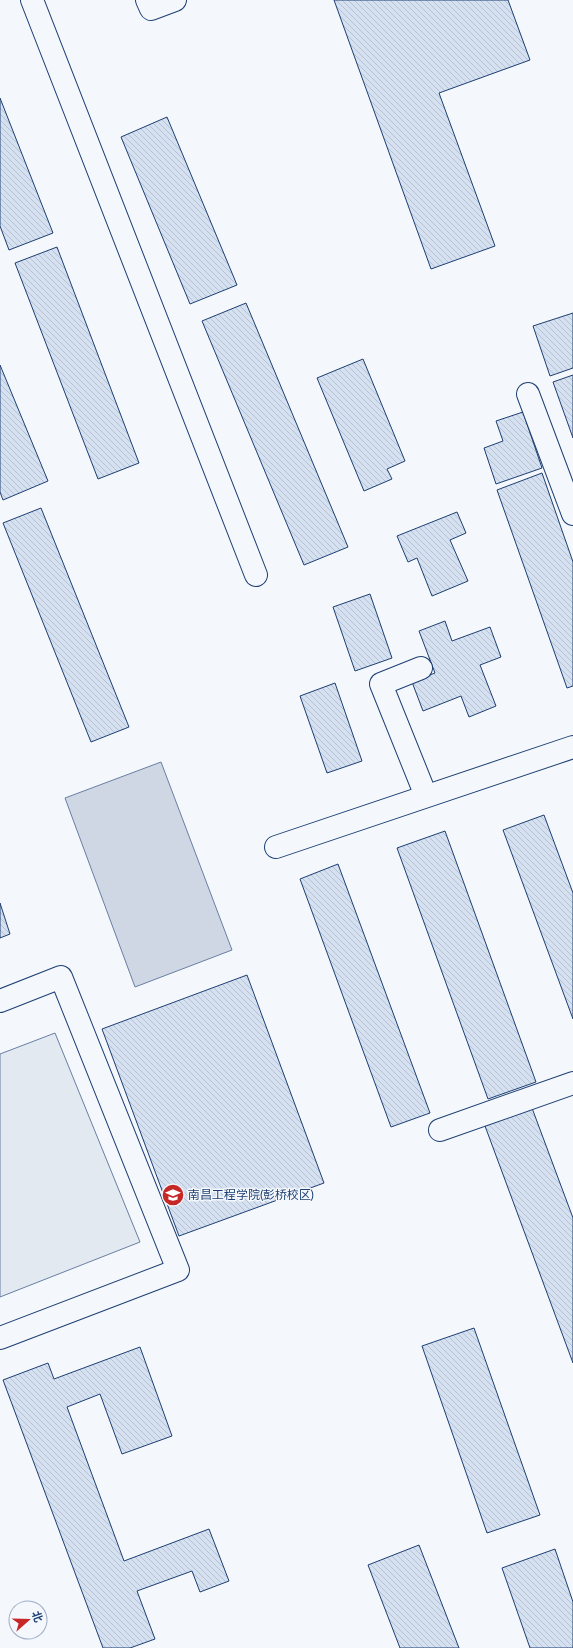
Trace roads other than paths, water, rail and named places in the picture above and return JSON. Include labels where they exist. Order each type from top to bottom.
[{"type":"street","points":[[32,0],[256,576]]},
{"type":"street","points":[[147,0],[151,10],[175,0]]},
{"type":"street","points":[[528,394],[573,514]]},
{"type":"street","points":[[421,668],[381,684],[426,796]]},
{"type":"street","points":[[276,847],[573,747]]},
{"type":"street","points":[[0,1001],[61,977],[178,1270],[0,1338]]},
{"type":"street","points":[[440,1130],[573,1083]]},
{"type":"place","name":"南昌工程学院(彭桥校区)","points":[[173,1195]]}]
